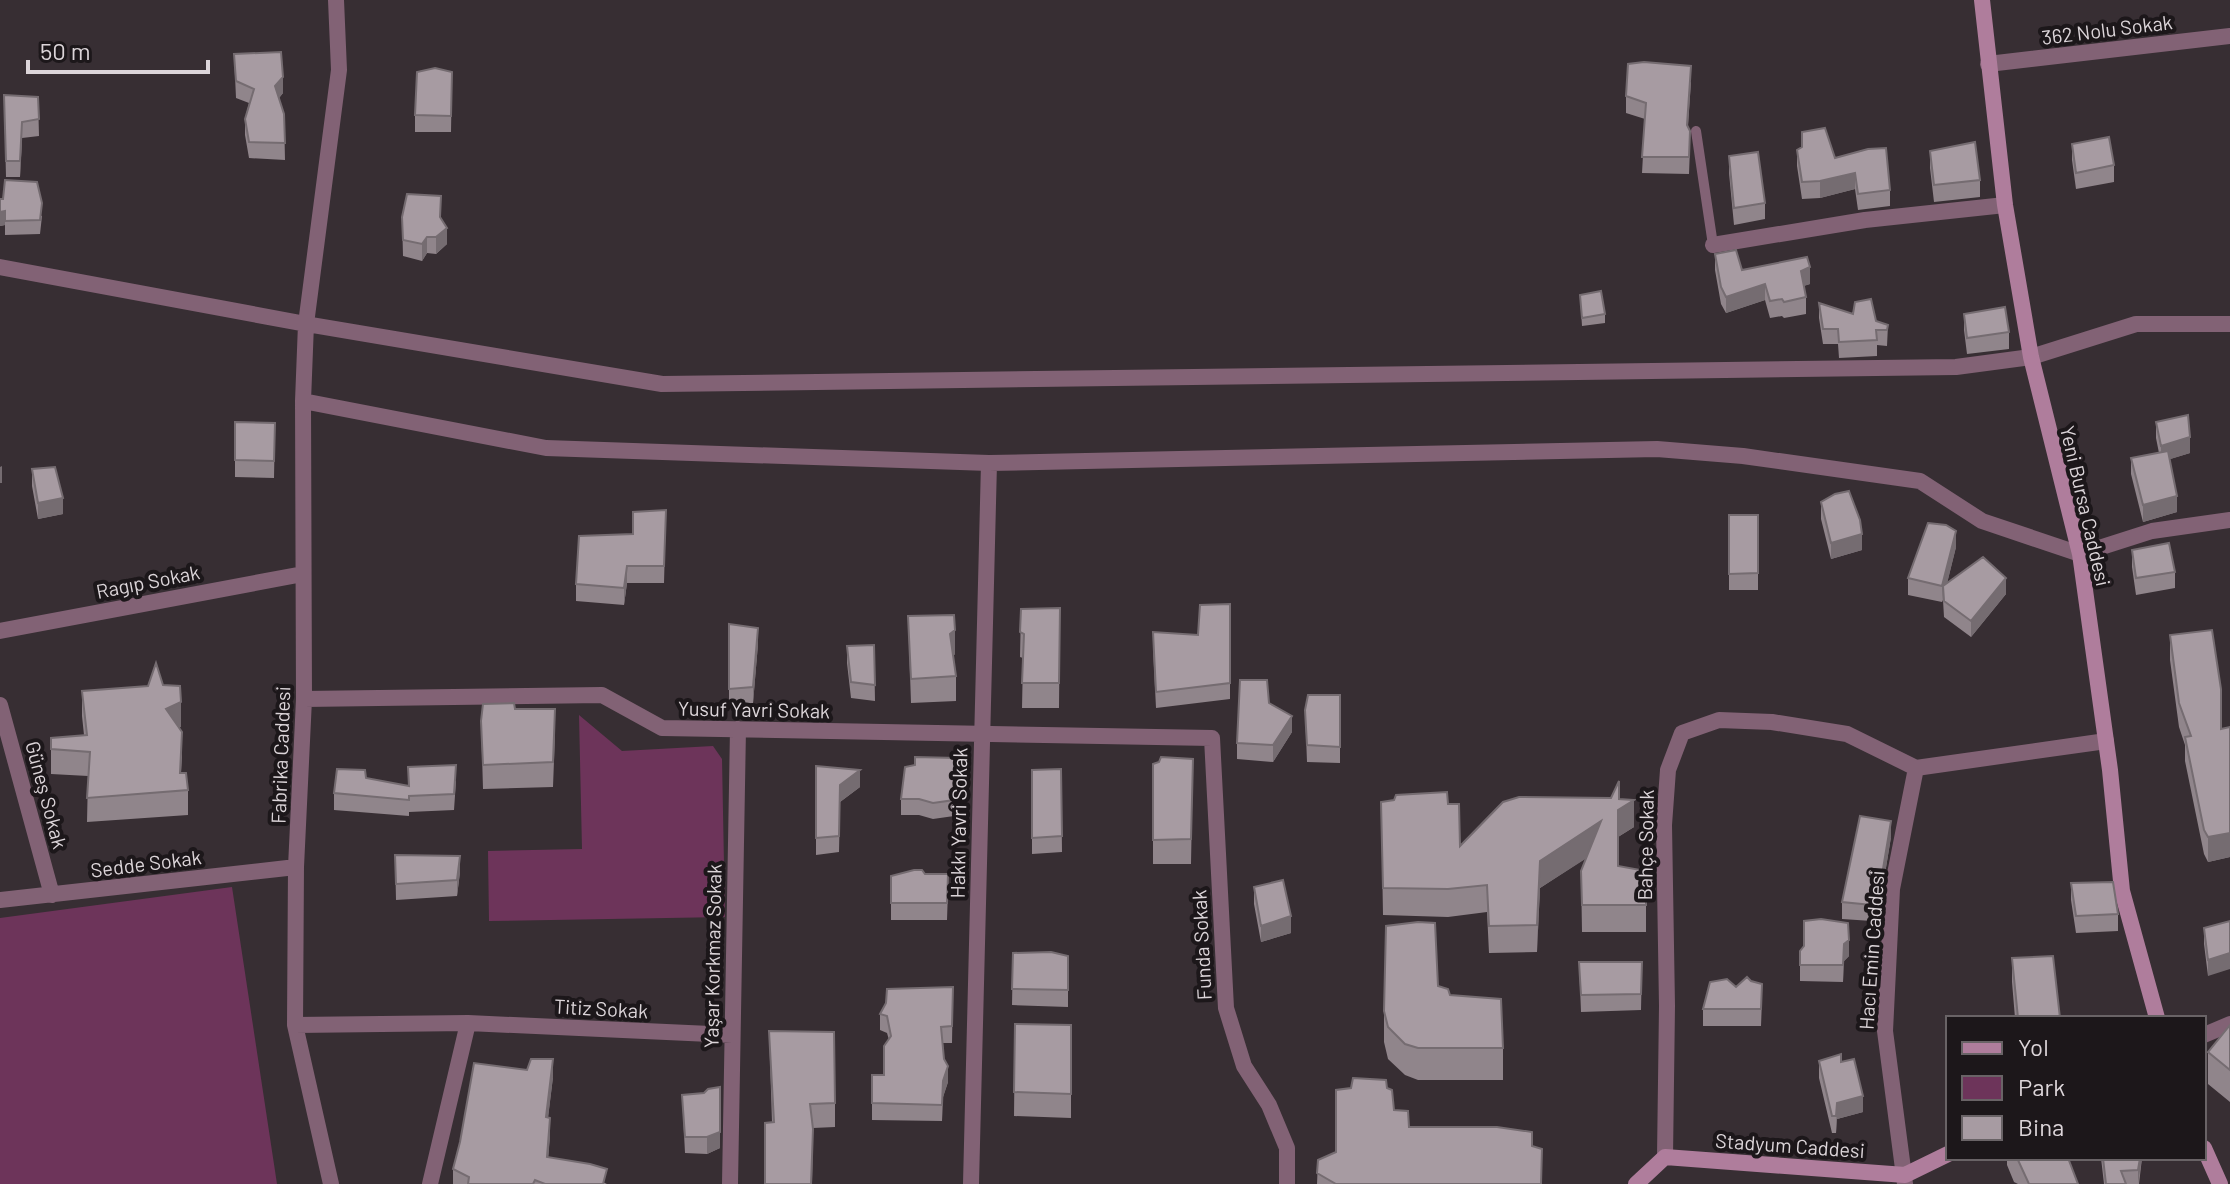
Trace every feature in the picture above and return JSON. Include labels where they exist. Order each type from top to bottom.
[{"type":"main road","name":"Yeni Bursa Caddesi","points":[[1982,0],[2005,205],[2031,357],[2080,554],[2106,741],[2122,891],[2156,1016]]},
{"type":"main road","points":[[2206,1152],[2220,1184]]},
{"type":"main road","points":[[1905,1179],[1946,1155]]},
{"type":"main road","name":"Stadyum Caddesi","points":[[1665,1157],[1905,1179]]},
{"type":"main road","points":[[1636,1184],[1665,1157]]},
{"type":"street","name":"Fabrika Caddesi","points":[[331,1184],[295,1025],[296,867],[304,699],[303,401],[306,324],[339,70],[336,0]]},
{"type":"street","name":"362 Nolu Sokak","points":[[1988,64],[2230,36]]},
{"type":"street","points":[[1713,245],[1865,220],[2005,205]]},
{"type":"street","points":[[0,267],[306,324],[662,384],[1956,367],[2031,357],[2136,324],[2230,324]]},
{"type":"street","points":[[303,401],[546,448],[989,463],[1657,449],[1743,456],[1920,481],[1982,521],[2080,554],[2152,531],[2230,520]]},
{"type":"street","name":"Hakkı Yavri Sokak","points":[[971,1184],[989,463]]},
{"type":"street","name":"Ragıp Sokak","points":[[0,631],[303,574]]},
{"type":"street","name":"Yusuf Yavri Sokak","points":[[304,699],[602,695],[662,728],[1212,738]]},
{"type":"street","name":"Güneş Sokak","points":[[0,705],[52,895]]},
{"type":"street","name":"Bahçe Sokak","points":[[1665,1157],[1667,1006],[1664,825],[1668,770],[1682,733],[1719,720],[1772,722],[1847,734],[1916,768]]},
{"type":"street","name":"Yaşar Korkmaz Sokak","points":[[730,1184],[738,729]]},
{"type":"street","name":"Funda Sokak","points":[[1212,738],[1226,1008],[1244,1066],[1269,1105],[1287,1148],[1287,1184]]},
{"type":"street","points":[[1916,768],[2106,741]]},
{"type":"street","name":"Hacı Emin Caddesi","points":[[1905,1179],[1885,1031],[1892,889],[1916,768]]},
{"type":"street","name":"Sedde Sokak","points":[[0,900],[296,867]]},
{"type":"street","points":[[430,1184],[468,1023]]},
{"type":"street","name":"Titiz Sokak","points":[[295,1025],[468,1023],[732,1035]]},
{"type":"street","points":[[2206,1034],[2230,1024]]},
{"type":"lane","points":[[1696,131],[1713,245]]},
{"type":"green space","points":[[579,715],[622,751],[713,746],[722,759],[725,917],[489,921],[488,851],[582,849]]},
{"type":"green space","points":[[232,887],[277,1184],[0,1184],[0,918]]},
{"type":"building","points":[[281,52],[283,77],[275,86],[284,114],[285,143],[249,142],[245,119],[254,89],[236,81],[234,54]]},
{"type":"building","points":[[1644,62],[1691,66],[1687,125],[1690,131],[1689,157],[1642,157],[1646,103],[1626,96],[1628,64]]},
{"type":"building","points":[[435,68],[452,72],[451,116],[415,115],[417,72]]},
{"type":"building","points":[[4,95],[38,97],[39,119],[22,122],[20,161],[6,161]]},
{"type":"building","points":[[1825,128],[1835,158],[1868,149],[1886,148],[1890,190],[1858,194],[1855,173],[1802,182],[1797,150],[1802,147],[1802,132]]},
{"type":"building","points":[[2109,137],[2114,165],[2076,173],[2072,144]]},
{"type":"building","points":[[1975,142],[1980,180],[1934,185],[1930,151]]},
{"type":"building","points":[[1758,152],[1765,203],[1734,208],[1729,156]]},
{"type":"building","points":[[5,180],[37,182],[42,203],[40,220],[5,221],[5,211],[0,212],[0,199],[3,199]]},
{"type":"building","points":[[407,194],[441,196],[440,217],[447,228],[436,237],[427,237],[422,244],[403,240],[402,217]]},
{"type":"building","points":[[1736,250],[1742,270],[1807,257],[1810,267],[1801,271],[1806,297],[1784,302],[1782,299],[1770,301],[1765,284],[1726,297],[1715,254]]},
{"type":"building","points":[[1601,291],[1605,314],[1582,318],[1580,295]]},
{"type":"building","points":[[1871,299],[1876,321],[1888,325],[1887,330],[1876,330],[1877,340],[1839,342],[1838,329],[1823,329],[1819,303],[1853,314],[1855,302]]},
{"type":"building","points":[[2005,307],[2009,332],[1967,338],[1964,314]]},
{"type":"building","points":[[2188,415],[2190,437],[2161,446],[2156,422]]},
{"type":"building","points":[[235,422],[275,423],[274,461],[235,460]]},
{"type":"building","points":[[2168,451],[2177,496],[2143,505],[2131,458]]},
{"type":"building","points":[[55,467],[63,498],[38,503],[32,469]]},
{"type":"building","points":[[1849,491],[1862,534],[1831,543],[1821,502]]},
{"type":"building","points":[[666,510],[664,566],[627,566],[624,588],[576,584],[579,536],[633,534],[633,512]]},
{"type":"building","points":[[1729,515],[1758,515],[1758,573],[1729,574]]},
{"type":"building","points":[[1928,523],[1946,525],[1956,531],[1942,586],[1908,578]]},
{"type":"building","points":[[2169,543],[2175,572],[2136,578],[2132,550]]},
{"type":"building","points":[[1983,557],[2006,578],[1971,621],[1944,601],[1943,586]]},
{"type":"building","points":[[1230,604],[1230,683],[1156,692],[1153,632],[1198,635],[1200,605]]},
{"type":"building","points":[[1060,608],[1059,683],[1022,683],[1024,634],[1020,632],[1021,609]]},
{"type":"building","points":[[954,615],[955,630],[950,634],[956,676],[911,679],[908,616]]},
{"type":"building","points":[[729,624],[758,628],[753,687],[729,689]]},
{"type":"building","points":[[2212,630],[2221,689],[2221,729],[2230,727],[2230,833],[2208,837],[2185,737],[2191,736],[2179,703],[2170,635]]},
{"type":"building","points":[[874,645],[875,685],[851,682],[847,646]]},
{"type":"building","points":[[156,663],[163,685],[180,686],[181,702],[166,709],[182,732],[180,773],[186,773],[188,790],[87,798],[90,752],[51,749],[51,738],[87,735],[82,691],[148,686]]},
{"type":"building","points":[[1240,680],[1267,680],[1269,703],[1292,716],[1273,745],[1237,743]]},
{"type":"building","points":[[1308,695],[1340,695],[1340,747],[1307,745],[1305,710]]},
{"type":"building","points":[[514,703],[515,709],[555,709],[553,762],[483,765],[483,704]]},
{"type":"building","points":[[915,757],[957,758],[954,800],[933,803],[901,799],[905,767],[915,765]]},
{"type":"building","points":[[1161,757],[1193,759],[1191,839],[1153,840],[1153,764],[1159,762]]},
{"type":"building","points":[[456,765],[454,794],[409,796],[409,800],[334,793],[337,769],[365,770],[366,778],[409,786],[408,767]]},
{"type":"building","points":[[816,766],[860,770],[840,785],[839,836],[816,838]]},
{"type":"building","points":[[1061,769],[1062,836],[1032,838],[1032,770]]},
{"type":"building","points":[[1619,781],[1619,799],[1634,800],[1618,810],[1618,866],[1646,871],[1646,905],[1582,905],[1581,871],[1601,821],[1540,861],[1537,925],[1489,926],[1487,885],[1448,889],[1383,888],[1381,802],[1394,800],[1396,795],[1447,792],[1448,804],[1459,804],[1460,846],[1503,802],[1519,797],[1611,798]]},
{"type":"building","points":[[1860,816],[1891,821],[1881,881],[1872,905],[1842,902]]},
{"type":"building","points":[[395,855],[460,856],[457,880],[396,884]]},
{"type":"building","points":[[922,870],[925,874],[948,874],[947,903],[891,903],[891,876]]},
{"type":"building","points":[[1283,880],[1291,916],[1261,926],[1254,887]]},
{"type":"building","points":[[2113,882],[2118,914],[2076,916],[2071,883]]},
{"type":"building","points":[[1821,919],[1848,923],[1849,940],[1844,944],[1843,965],[1800,965],[1804,921]]},
{"type":"building","points":[[2230,921],[2230,953],[2208,960],[2204,928]]},
{"type":"building","points":[[1435,923],[1438,986],[1448,989],[1450,995],[1501,999],[1503,1048],[1418,1048],[1405,1044],[1388,1027],[1384,1011],[1386,926]]},
{"type":"building","points":[[1051,952],[1068,956],[1068,990],[1012,989],[1013,953]]},
{"type":"building","points":[[2053,956],[2060,1016],[2018,1016],[2012,958]]},
{"type":"building","points":[[1579,962],[1642,962],[1641,994],[1581,995]]},
{"type":"building","points":[[1747,977],[1762,984],[1761,1009],[1703,1009],[1710,982],[1727,979],[1736,987]]},
{"type":"building","points":[[953,987],[952,1026],[941,1027],[944,1059],[948,1066],[943,1081],[942,1105],[872,1103],[872,1075],[884,1075],[884,1046],[891,1036],[887,1016],[880,1014],[886,1003],[887,989]]},
{"type":"building","points":[[1015,1024],[1071,1025],[1071,1094],[1014,1092]]},
{"type":"building","points":[[2230,1025],[2230,1070],[2208,1052]]},
{"type":"building","points":[[769,1031],[834,1032],[835,1103],[810,1104],[813,1129],[811,1184],[765,1184],[765,1123],[774,1122]]},
{"type":"building","points":[[1841,1054],[1841,1062],[1854,1059],[1863,1096],[1837,1103],[1836,1116],[1832,1116],[1819,1061]]},
{"type":"building","points":[[531,1059],[553,1059],[546,1117],[550,1118],[547,1157],[607,1169],[603,1184],[545,1184],[535,1180],[533,1184],[468,1184],[469,1177],[453,1169],[474,1063],[527,1070]]},
{"type":"building","points":[[1353,1078],[1386,1080],[1387,1088],[1392,1090],[1394,1110],[1408,1111],[1409,1127],[1497,1127],[1532,1132],[1532,1146],[1542,1149],[1541,1184],[1336,1184],[1317,1173],[1318,1160],[1336,1152],[1336,1090],[1351,1088]]},
{"type":"building","points":[[720,1087],[720,1132],[707,1137],[685,1137],[682,1095],[704,1093]]},
{"type":"building","points":[[2018,1160],[2069,1160],[2078,1184],[2029,1184]]},
{"type":"building","points":[[2103,1160],[2140,1160],[2138,1170],[2121,1171],[2126,1184],[2106,1184]]}]
